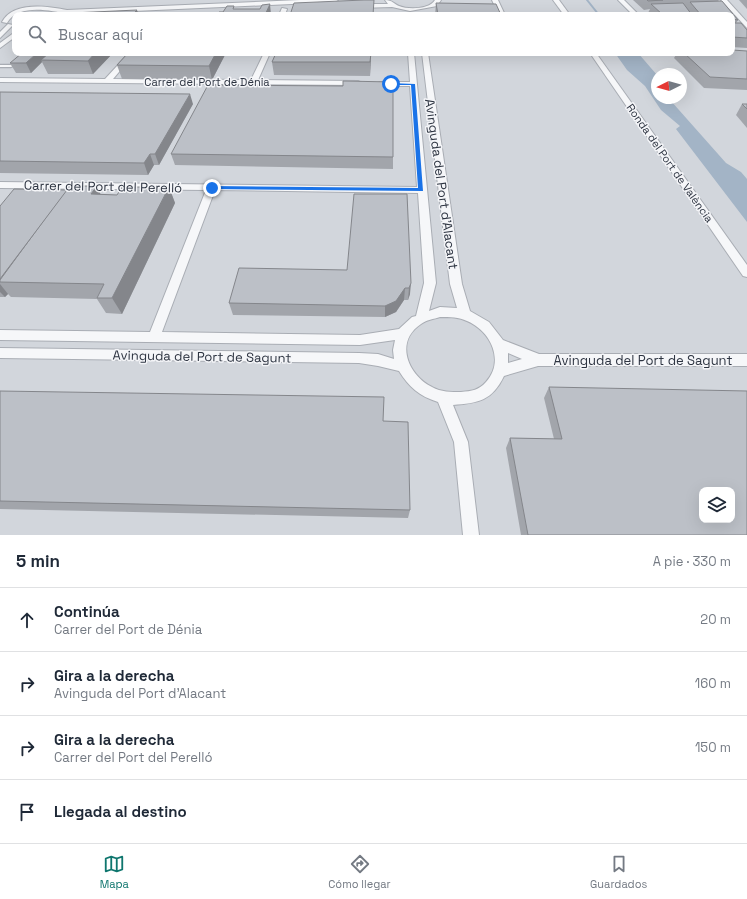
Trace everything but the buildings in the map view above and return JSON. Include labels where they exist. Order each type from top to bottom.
[{"type":"street","points":[[81,12],[335,0]]},
{"type":"street","points":[[399,7],[425,8],[435,5],[438,0]]},
{"type":"street","points":[[495,0],[501,12]]},
{"type":"street","points":[[556,0],[565,12]]},
{"type":"street","points":[[622,0],[633,12]]},
{"type":"street","points":[[724,0],[735,12]]},
{"type":"street","points":[[351,6],[390,2],[406,12]]},
{"type":"street","points":[[20,12],[40,8],[55,9],[59,12]]},
{"type":"street","points":[[207,12],[296,8]]},
{"type":"street","points":[[422,12],[425,8]]},
{"type":"street","points":[[735,12],[747,26]]},
{"type":"street","points":[[0,16],[12,14]]},
{"type":"street","points":[[0,36],[8,24],[8,16],[12,14]]},
{"type":"street","points":[[0,46],[12,36]]},
{"type":"street","points":[[108,81],[129,56]]},
{"type":"street","points":[[254,82],[266,56]]},
{"type":"street","name":"Avinguda del Port d'Alacant","points":[[410,56],[430,283],[422,317]]},
{"type":"street","name":"Avinguda del Port d'Alacant","points":[[425,56],[456,284],[466,315]]},
{"type":"street","name":"Ronda del Port de València","points":[[596,56],[747,273]]},
{"type":"street","name":"Carrer del Port de Dénia","points":[[0,80],[413,84]]},
{"type":"street","name":"Carrer del Port del Perelló","points":[[0,185],[421,190]]},
{"type":"street","points":[[154,337],[212,188]]},
{"type":"street","points":[[440,312],[466,315],[476,320],[493,333],[503,352],[502,371],[490,388],[474,397],[455,400],[443,398],[416,385],[407,376],[400,361],[399,348],[402,334],[416,320],[422,317],[440,312]]},
{"type":"street","name":"Avinguda del Port de Sagunt","points":[[0,335],[360,340],[402,334]]},
{"type":"street","name":"Avinguda del Port de Sagunt","points":[[499,344],[538,360]]},
{"type":"street","name":"Avinguda del Port de Sagunt","points":[[0,353],[359,358],[378,360],[403,367]]},
{"type":"street","name":"Avinguda del Port de Sagunt","points":[[502,371],[538,360],[747,360]]},
{"type":"street","points":[[443,398],[461,442],[471,535]]},
{"type":"lane","points":[[0,66],[11,66]]},
{"type":"shaded area","points":[[0,0],[747,0],[747,535],[0,535]]},
{"type":"water","points":[[617,56],[641,56],[651,68],[651,95],[645,86],[627,70]]},
{"type":"water","points":[[657,104],[674,104],[726,163],[741,172],[747,179],[747,222],[676,129],[680,126],[661,110]]},
{"type":"waterway","points":[[587,0],[597,12]]},
{"type":"route","points":[[212,188],[421,190],[413,84],[391,84]]}]
